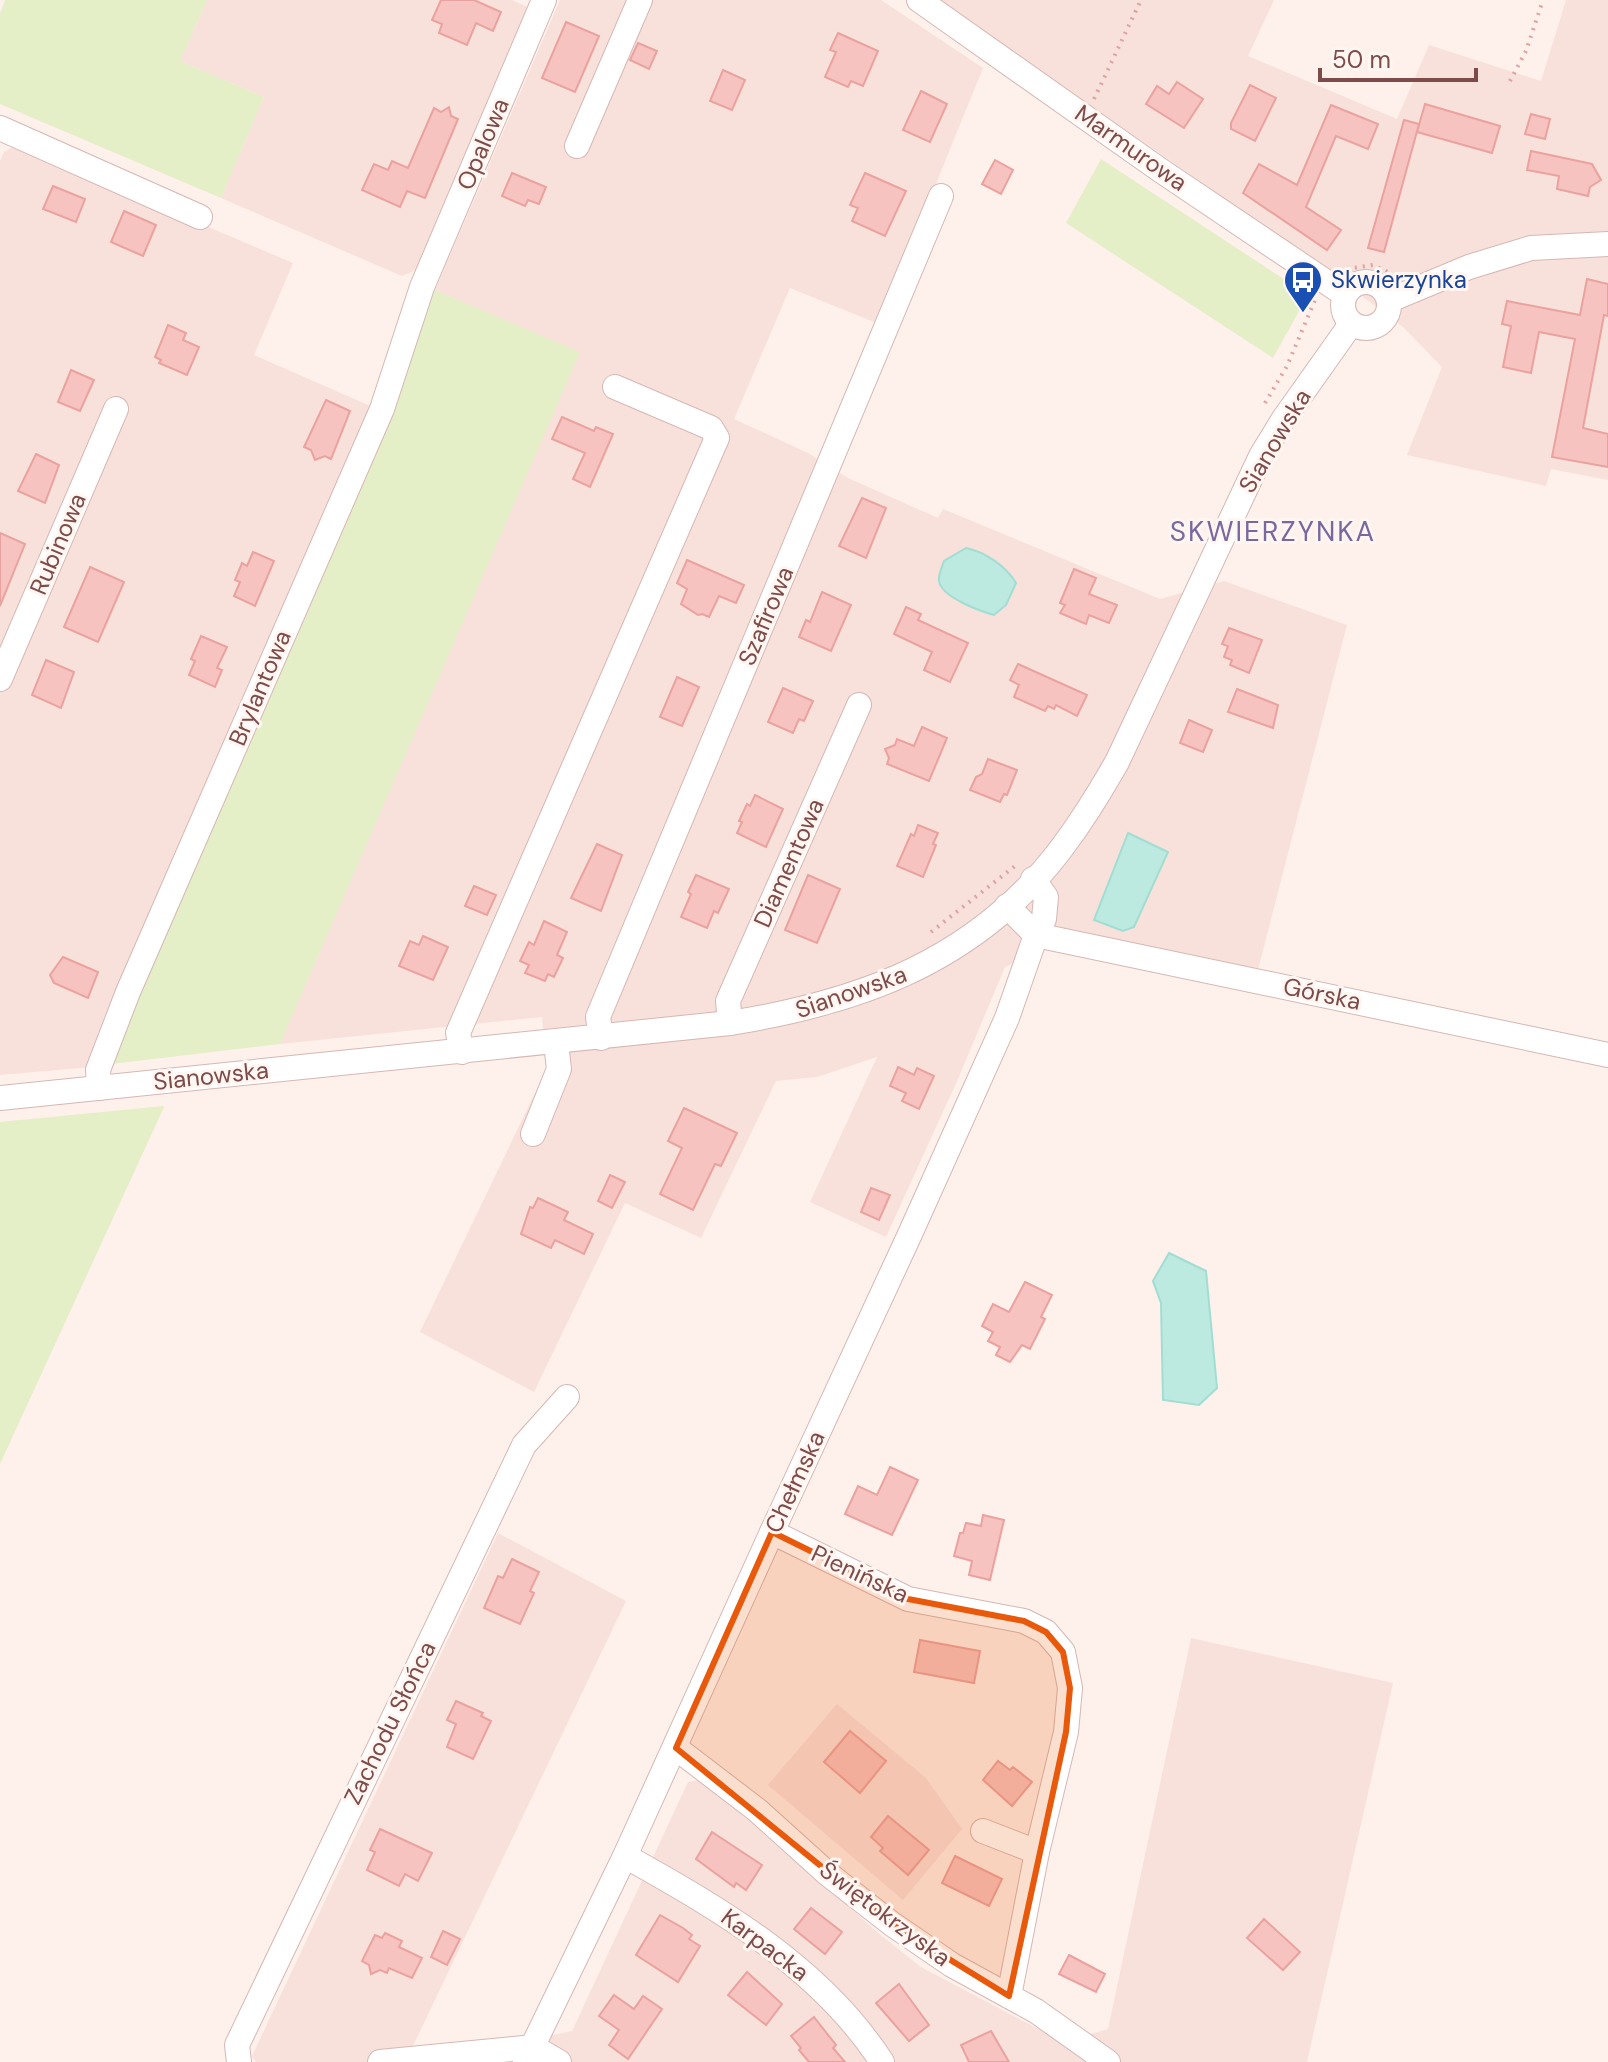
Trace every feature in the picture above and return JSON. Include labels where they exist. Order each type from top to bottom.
[{"type":"street","name":"Opalowa","points":[[422,287],[544,0]]},
{"type":"street","points":[[577,146],[640,0]]},
{"type":"street","name":"Marmurowa","points":[[919,0],[1344,294]]},
{"type":"street","points":[[2,134],[200,217]]},
{"type":"street","name":"Szafirowa","points":[[601,1038],[598,1017],[941,196]]},
{"type":"street","points":[[1390,300],[1469,267],[1531,248],[1608,244]]},
{"type":"street","points":[[1373,282],[1383,288],[1390,300],[1389,312],[1380,325],[1366,329],[1351,324],[1343,309],[1344,294],[1357,283],[1373,282]]},
{"type":"street","name":"Brylantowa","points":[[99,1088],[98,1070],[128,992],[382,409],[422,287]]},
{"type":"street","name":"Sianowska","points":[[0,1098],[730,1023],[783,1015],[851,996],[911,973],[965,940],[1007,906],[1059,852],[1090,809],[1117,762],[1261,456],[1351,324]]},
{"type":"street","points":[[462,1052],[458,1033],[717,438],[711,428],[615,387]]},
{"type":"street","name":"Rubinowa","points":[[0,679],[116,409]]},
{"type":"street","name":"Diamentowa","points":[[730,1023],[728,1001],[859,705]]},
{"type":"street","name":"Chełmska","points":[[529,2054],[676,1748],[1007,1018],[1044,919],[1046,897],[1033,879]]},
{"type":"street","points":[[1007,906],[1036,935]]},
{"type":"street","name":"Górska","points":[[1036,935],[1608,1055]]},
{"type":"street","points":[[533,1134],[559,1069],[556,1043]]},
{"type":"street","name":"Zachodu Słońca","points":[[239,2062],[237,2045],[524,1445],[567,1397]]},
{"type":"street","name":"Pienińska","points":[[772,1532],[908,1599],[1024,1621],[1046,1632],[1063,1652],[1070,1688],[1066,1732],[1037,1852]]},
{"type":"street","name":"Świętokrzyska","points":[[676,1748],[757,1810],[828,1874],[892,1924],[952,1965],[1036,2011],[1108,2062]]},
{"type":"street","points":[[983,1831],[1037,1852],[1009,1996]]},
{"type":"street","name":"Karpacka","points":[[625,1856],[709,1903],[767,1944],[825,1991],[882,2062]]},
{"type":"street","points":[[380,2062],[529,2054],[559,2062]]},
{"type":"path","points":[[1086,117],[1141,0]]},
{"type":"path","points":[[1510,81],[1526,51],[1543,0]]},
{"type":"highlighted area","points":[[772,1532],[908,1599],[1024,1621],[1046,1632],[1063,1652],[1070,1688],[1066,1732],[1009,1996],[892,1924],[676,1748]]},
{"type":"shaded area","points":[[207,0],[512,0],[530,8],[418,269],[402,276],[221,198],[264,97],[180,61]]},
{"type":"shaded area","points":[[560,0],[881,0],[983,68],[879,324],[790,288],[734,419],[808,453],[848,478],[938,518],[943,509],[1160,599],[1224,581],[1347,625],[1253,989],[1055,946],[1005,967],[886,1237],[810,1202],[877,1057],[817,1077],[776,1081],[701,1238],[625,1203],[534,1392],[420,1332],[547,1068],[542,1017],[280,1044],[579,352],[435,290]]},
{"type":"shaded area","points":[[931,0],[1274,0],[1248,56],[1397,119],[1429,45],[1541,81],[1566,0],[1608,0],[1608,480],[1551,469],[1546,486],[1407,455],[1442,367],[1403,327],[1322,266],[1100,112]]},
{"type":"shaded area","points":[[16,145],[293,263],[254,355],[375,408],[92,1067],[0,1075],[0,161],[4,152]]},
{"type":"shaded area","points":[[498,1533],[626,1601],[410,2052],[515,2043],[572,2031],[688,1782],[707,1779],[877,1932],[921,1967],[1063,2042],[1108,2029],[1191,1638],[1393,1683],[1307,2062],[256,2062],[252,2056]]},
{"type":"shaded area","points":[[837,1704],[926,1778],[962,1829],[903,1900],[768,1785]]},
{"type":"green space","points":[[5,0],[207,0],[180,61],[264,97],[221,198],[0,104],[0,14]]},
{"type":"green space","points":[[1101,159],[1308,295],[1273,358],[1066,223]]},
{"type":"green space","points":[[435,290],[580,352],[280,1044],[111,1064],[107,1055]]},
{"type":"green space","points":[[164,1107],[0,1464],[0,1122]]},
{"type":"water","points":[[966,548],[994,561],[1016,583],[1006,605],[994,615],[962,602],[941,587],[939,576],[944,561]]},
{"type":"water","points":[[1128,833],[1168,852],[1134,927],[1123,931],[1094,920]]},
{"type":"water","points":[[1169,1253],[1206,1271],[1217,1388],[1199,1405],[1163,1400],[1161,1303],[1153,1281]]},
{"type":"building","points":[[441,0],[474,0],[501,12],[493,31],[476,23],[467,45],[439,33],[442,24],[432,20]]},
{"type":"building","points":[[566,22],[599,36],[575,92],[542,78]]},
{"type":"building","points":[[838,33],[878,51],[863,86],[851,81],[848,87],[825,77],[836,52],[830,50]]},
{"type":"building","points":[[638,43],[657,51],[649,69],[630,60]]},
{"type":"building","points":[[723,70],[745,80],[732,110],[710,101]]},
{"type":"building","points":[[1177,82],[1203,99],[1184,128],[1146,104],[1157,86],[1169,94]]},
{"type":"building","points":[[1250,85],[1276,98],[1255,141],[1231,129]]},
{"type":"building","points":[[921,91],[947,104],[930,142],[903,130]]},
{"type":"building","points":[[1425,104],[1500,126],[1492,153],[1417,132]]},
{"type":"building","points":[[1331,105],[1378,124],[1368,149],[1336,136],[1306,207],[1341,230],[1327,250],[1243,193],[1259,164],[1297,185]]},
{"type":"building","points":[[449,107],[451,116],[458,119],[425,198],[407,191],[400,207],[362,190],[374,164],[388,170],[392,161],[408,168],[434,108],[441,112]]},
{"type":"building","points":[[1531,114],[1550,119],[1545,139],[1525,134]]},
{"type":"building","points":[[1404,120],[1419,124],[1384,252],[1368,248]]},
{"type":"building","points":[[1531,151],[1592,164],[1601,180],[1590,187],[1588,196],[1557,189],[1559,176],[1527,170]]},
{"type":"building","points":[[995,160],[1013,170],[1001,194],[982,184]]},
{"type":"building","points":[[512,173],[546,187],[539,204],[528,200],[525,206],[502,196]]},
{"type":"building","points":[[865,173],[906,191],[885,236],[852,221],[858,208],[850,205]]},
{"type":"building","points":[[53,186],[85,199],[76,222],[43,209]]},
{"type":"building","points":[[124,211],[156,225],[143,256],[111,242]]},
{"type":"building","points":[[1587,279],[1608,284],[1608,316],[1604,315],[1583,428],[1608,434],[1608,467],[1552,457],[1575,339],[1539,332],[1531,373],[1503,367],[1511,326],[1502,324],[1507,301],[1580,315]]},
{"type":"building","points":[[168,325],[186,333],[183,340],[199,347],[187,375],[159,363],[161,360],[155,357]]},
{"type":"building","points":[[71,370],[94,380],[80,411],[58,402]]},
{"type":"building","points":[[326,400],[350,411],[331,459],[325,456],[315,460],[311,450],[304,447]]},
{"type":"building","points":[[562,417],[594,431],[596,427],[613,434],[590,487],[573,479],[585,453],[552,439]]},
{"type":"building","points":[[36,454],[59,465],[45,503],[18,491]]},
{"type":"building","points":[[862,498],[886,508],[866,558],[839,546]]},
{"type":"building","points":[[0,533],[25,544],[0,606]]},
{"type":"building","points":[[253,552],[274,561],[255,606],[234,596],[240,582],[235,580],[242,563],[247,566]]},
{"type":"building","points":[[687,560],[744,585],[736,603],[719,596],[709,617],[698,615],[681,604],[687,589],[677,583]]},
{"type":"building","points":[[90,567],[124,582],[98,642],[64,627]]},
{"type":"building","points":[[1074,569],[1096,578],[1089,594],[1117,605],[1109,623],[1089,615],[1086,624],[1060,613],[1065,605],[1060,603]]},
{"type":"building","points":[[822,592],[851,605],[831,651],[799,637],[806,620],[810,622]]},
{"type":"building","points":[[906,607],[921,614],[918,620],[968,643],[950,682],[924,670],[932,652],[894,634]]},
{"type":"building","points":[[1229,628],[1262,640],[1249,673],[1230,665],[1232,660],[1224,657],[1228,646],[1222,644]]},
{"type":"building","points":[[201,636],[227,647],[217,668],[222,670],[215,687],[189,675],[195,661],[191,659]]},
{"type":"building","points":[[46,660],[74,672],[61,708],[32,695]]},
{"type":"building","points":[[1018,664],[1087,695],[1077,716],[1056,705],[1054,709],[1048,706],[1045,711],[1014,697],[1019,685],[1010,680]]},
{"type":"building","points":[[677,677],[699,687],[682,726],[660,717]]},
{"type":"building","points":[[783,688],[813,701],[804,721],[799,719],[793,733],[768,722]]},
{"type":"building","points":[[1237,689],[1278,705],[1273,728],[1228,712]]},
{"type":"building","points":[[1189,720],[1212,730],[1203,752],[1180,743]]},
{"type":"building","points":[[922,727],[947,738],[929,781],[887,764],[889,758],[885,749],[895,745],[897,739],[914,746]]},
{"type":"building","points":[[988,759],[1017,770],[1007,795],[1004,794],[1000,802],[970,790]]},
{"type":"building","points":[[755,795],[783,809],[766,847],[737,833],[747,804],[750,806]]},
{"type":"building","points":[[918,825],[938,833],[923,877],[897,866]]},
{"type":"building","points":[[597,844],[622,855],[601,911],[571,898]]},
{"type":"building","points":[[696,875],[729,889],[707,928],[681,917]]},
{"type":"building","points":[[808,875],[840,889],[817,943],[785,930]]},
{"type":"building","points":[[474,886],[496,895],[487,915],[465,906]]},
{"type":"building","points":[[544,921],[567,932],[557,955],[563,958],[554,977],[548,974],[545,981],[525,973],[529,965],[520,961],[529,942],[534,945]]},
{"type":"building","points":[[423,936],[448,947],[433,980],[399,966],[410,941],[419,945]]},
{"type":"building","points":[[63,957],[98,972],[88,998],[54,983],[50,975]]},
{"type":"building","points":[[898,1067],[914,1075],[917,1068],[934,1076],[919,1109],[902,1101],[906,1093],[890,1086]]},
{"type":"building","points":[[684,1108],[737,1133],[721,1166],[715,1164],[693,1210],[660,1194],[682,1148],[668,1141]]},
{"type":"building","points":[[610,1175],[625,1182],[612,1208],[598,1201]]},
{"type":"building","points":[[871,1188],[890,1195],[879,1220],[861,1212]]},
{"type":"building","points":[[538,1198],[568,1212],[564,1220],[593,1234],[584,1254],[555,1240],[551,1248],[521,1234],[530,1207],[533,1208]]},
{"type":"building","points":[[1025,1282],[1052,1295],[1041,1317],[1045,1319],[1030,1349],[1022,1345],[1010,1362],[996,1355],[1000,1347],[988,1341],[993,1332],[982,1326],[993,1304],[1009,1312]]},
{"type":"building","points":[[890,1467],[918,1480],[892,1535],[845,1514],[858,1486],[877,1495]]},
{"type":"building","points":[[983,1515],[1004,1520],[990,1580],[969,1575],[972,1561],[954,1556],[966,1523],[981,1526]]},
{"type":"building","points":[[512,1559],[539,1572],[530,1591],[534,1593],[520,1624],[484,1608],[498,1576],[503,1578]]},
{"type":"building","points":[[920,1640],[980,1651],[974,1683],[914,1672]]},
{"type":"building","points":[[456,1701],[483,1713],[481,1716],[491,1721],[473,1759],[447,1747],[456,1724],[447,1720]]},
{"type":"building","points":[[850,1731],[886,1761],[860,1793],[824,1762]]},
{"type":"building","points":[[998,1761],[1010,1770],[1013,1767],[1032,1782],[1012,1806],[983,1780]]},
{"type":"building","points":[[888,1816],[929,1850],[908,1875],[880,1851],[883,1848],[871,1837]]},
{"type":"building","points":[[380,1829],[432,1853],[418,1881],[405,1874],[399,1886],[367,1870],[375,1852],[370,1850]]},
{"type":"building","points":[[712,1832],[762,1865],[746,1890],[736,1883],[734,1887],[696,1859]]},
{"type":"building","points":[[955,1856],[1002,1879],[989,1906],[942,1883]]},
{"type":"building","points":[[811,1908],[842,1932],[825,1954],[794,1929]]},
{"type":"building","points":[[660,1915],[683,1928],[692,1935],[689,1939],[700,1946],[678,1982],[636,1955]]},
{"type":"building","points":[[1264,1919],[1300,1952],[1283,1970],[1247,1938]]},
{"type":"building","points":[[443,1931],[460,1939],[447,1965],[431,1957]]},
{"type":"building","points":[[385,1933],[402,1941],[399,1947],[422,1958],[412,1978],[389,1968],[387,1973],[380,1970],[371,1974],[369,1965],[362,1961],[375,1935],[382,1938]]},
{"type":"building","points":[[1069,1955],[1105,1974],[1096,1992],[1059,1974]]},
{"type":"building","points":[[747,1972],[782,2004],[766,2025],[728,1995]]},
{"type":"building","points":[[899,1984],[929,2025],[909,2041],[876,2003]]},
{"type":"building","points":[[614,1995],[634,2009],[643,1996],[662,2009],[628,2059],[609,2045],[619,2030],[599,2016]]},
{"type":"building","points":[[814,2017],[845,2062],[809,2062],[799,2050],[801,2048],[791,2036]]},
{"type":"building","points":[[991,2031],[1009,2062],[969,2062],[961,2045]]},
{"type":"place","name":"Skwierzynka","points":[[1303,314]]},
{"type":"district","name":"SKWIERZYNKA","points":[[1273,531]]}]
